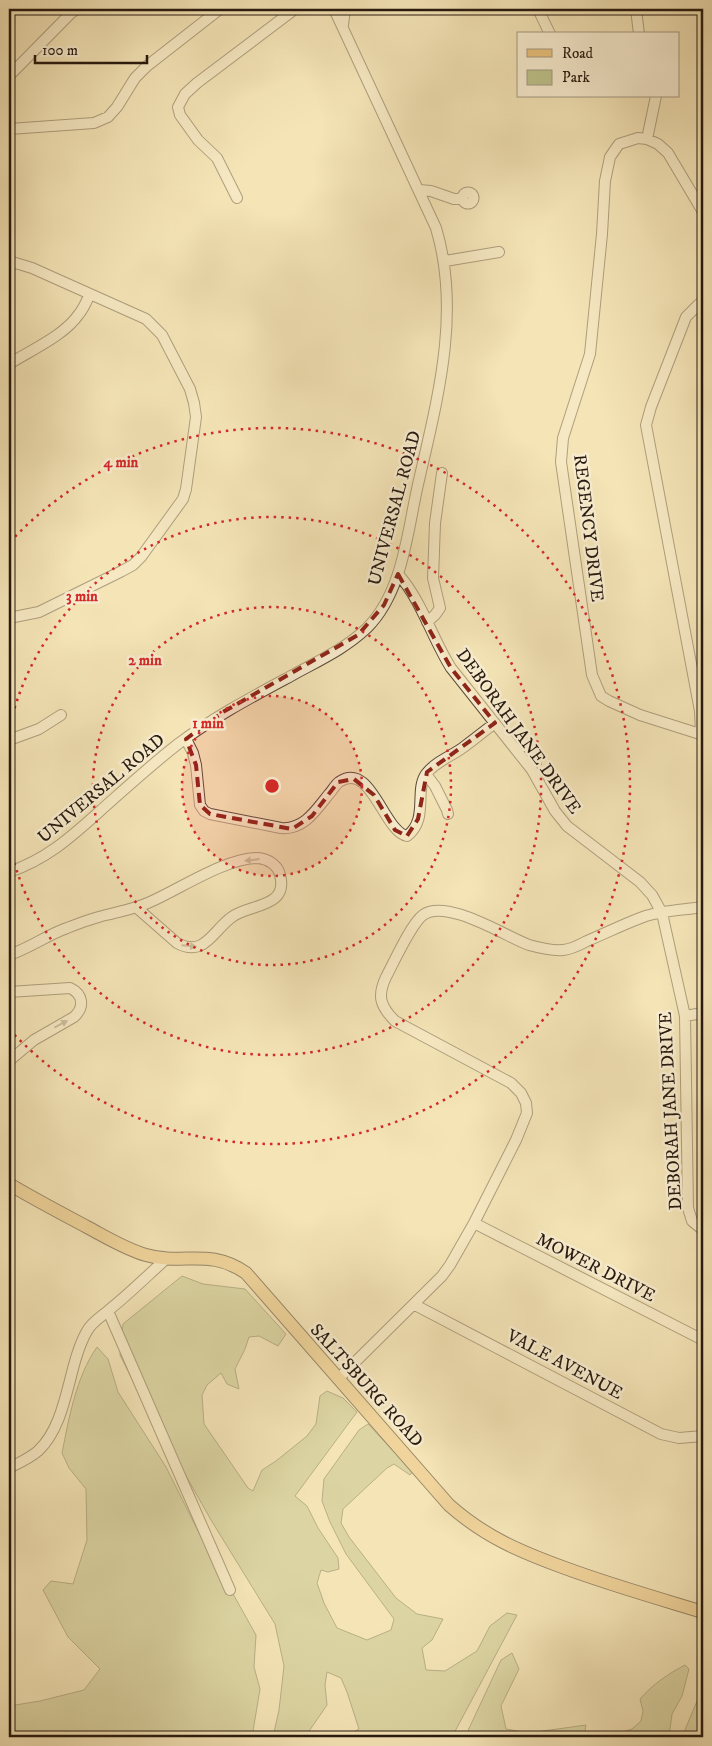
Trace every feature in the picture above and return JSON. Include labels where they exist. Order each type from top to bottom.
[{"type":"main road","name":"SALTSBURG ROAD","points":[[9,1184],[121,1245],[144,1255],[166,1259],[210,1258],[221,1260],[238,1268],[246,1273],[449,1505],[481,1530],[520,1551],[590,1577],[703,1612]]},
{"type":"street","points":[[9,76],[77,9]]},
{"type":"street","points":[[9,129],[94,123],[108,117],[117,107],[135,78],[147,66],[220,9]]},
{"type":"street","points":[[237,198],[217,158],[198,140],[180,115],[178,108],[185,94],[197,83],[295,9]]},
{"type":"street","name":"UNIVERSAL ROAD","points":[[9,872],[34,862],[62,844],[162,757],[223,712],[333,653],[358,635],[375,619],[384,605],[398,574],[441,384],[447,313],[445,262],[436,228],[334,9]]},
{"type":"street","points":[[343,25],[345,9]]},
{"type":"street","points":[[538,9],[549,32]]},
{"type":"street","points":[[636,9],[639,32]]},
{"type":"street","points":[[656,98],[647,139],[658,144],[668,152],[703,212]]},
{"type":"street","name":"REGENCY DRIVE","points":[[647,139],[638,138],[619,144],[610,158],[605,181],[602,234],[590,354],[562,438],[561,462],[592,675],[601,696],[640,715],[702,734]]},
{"type":"street","points":[[419,190],[432,191],[454,199],[462,199]]},
{"type":"street","points":[[445,262],[500,252]]},
{"type":"street","points":[[9,261],[32,268],[146,320],[154,326],[162,335],[190,388],[196,417],[186,489],[178,508],[141,557],[133,565],[39,612],[9,618]]},
{"type":"street","points":[[9,364],[54,337],[73,321],[80,314],[90,294]]},
{"type":"street","points":[[702,734],[700,711],[646,425],[650,407],[686,317],[703,301]]},
{"type":"street","points":[[427,622],[436,616],[440,608],[433,578],[436,523],[442,473]]},
{"type":"street","name":"DEBORAH JANE DRIVE","points":[[398,574],[407,584],[442,654],[532,770],[555,811],[567,826],[640,882],[652,895],[662,912],[685,1016],[688,1208],[692,1221],[703,1230]]},
{"type":"street","points":[[9,740],[38,728],[61,715]]},
{"type":"street","points":[[186,739],[193,753],[196,765],[200,805],[204,811],[210,814],[292,829],[312,816],[338,782],[354,779],[360,781],[374,795],[395,830],[401,835],[407,836],[416,826],[426,774],[439,762],[460,750],[494,723]]},
{"type":"street","points":[[426,774],[435,786],[448,814]]},
{"type":"street","points":[[9,954],[30,947],[64,929],[107,914],[137,908],[233,863],[261,858],[272,862],[278,869],[281,879],[280,889],[273,901],[240,912],[232,917],[207,942],[196,947],[183,947],[137,908]]},
{"type":"street","points":[[151,919],[154,900]]},
{"type":"street","points":[[338,1379],[442,1276],[474,1223],[527,1113],[526,1103],[521,1093],[511,1082],[395,1020],[384,1010],[381,1002],[381,990],[403,944],[422,916],[436,910],[459,914],[529,944],[554,950],[573,949],[644,916],[703,907]]},
{"type":"street","points":[[9,992],[70,988],[78,994],[82,1004],[78,1013],[39,1036],[9,1061]]},
{"type":"street","points":[[685,1016],[703,1013]]},
{"type":"street","name":"MOWER DRIVE","points":[[474,1223],[703,1340]]},
{"type":"street","points":[[9,1468],[24,1461],[38,1450],[49,1437],[58,1418],[79,1349],[87,1331],[94,1322],[166,1259]]},
{"type":"street","name":"VALE AVENUE","points":[[414,1304],[661,1434],[679,1438],[703,1436]]},
{"type":"street","points":[[108,1311],[230,1590]]},
{"type":"highlighted area","points":[[398,574],[451,668],[495,723],[427,772],[418,819],[407,836],[395,830],[374,795],[354,779],[338,782],[312,816],[292,829],[210,814],[200,805],[196,765],[186,739],[223,712],[358,635],[384,605]]},
{"type":"green space","points":[[182,1276],[203,1284],[245,1289],[286,1334],[278,1346],[259,1336],[249,1337],[235,1369],[239,1389],[227,1384],[221,1373],[207,1385],[202,1395],[204,1424],[248,1488],[253,1491],[262,1470],[307,1436],[316,1424],[320,1396],[327,1391],[343,1398],[357,1412],[295,1496],[307,1506],[318,1528],[338,1558],[339,1569],[328,1572],[321,1570],[317,1583],[324,1603],[337,1628],[367,1640],[391,1630],[394,1619],[346,1554],[322,1501],[324,1479],[359,1430],[368,1424],[413,1472],[410,1475],[394,1464],[387,1468],[343,1509],[341,1523],[349,1537],[396,1598],[417,1614],[443,1619],[432,1640],[422,1648],[426,1670],[445,1671],[477,1651],[490,1626],[507,1613],[517,1615],[452,1737],[344,1737],[359,1729],[341,1678],[327,1672],[325,1685],[327,1705],[305,1737],[273,1737],[279,1710],[284,1666],[275,1624],[211,1520],[138,1391],[120,1355],[123,1324]]},
{"type":"green space","points":[[97,1347],[108,1359],[118,1392],[166,1467],[200,1535],[256,1635],[254,1667],[260,1689],[252,1737],[9,1737],[9,1706],[40,1701],[84,1690],[100,1669],[68,1637],[43,1590],[51,1581],[73,1584],[87,1540],[86,1489],[69,1468],[62,1453],[79,1384]]},
{"type":"green space","points":[[512,1653],[519,1669],[501,1706],[506,1729],[529,1733],[586,1725],[584,1737],[465,1737],[501,1660]]},
{"type":"green space","points":[[685,1665],[689,1669],[682,1696],[672,1714],[669,1737],[612,1737],[632,1729],[641,1721],[643,1711],[640,1699],[661,1680]]},
{"type":"green space","points":[[700,1694],[703,1701],[703,1737],[682,1737]]}]
